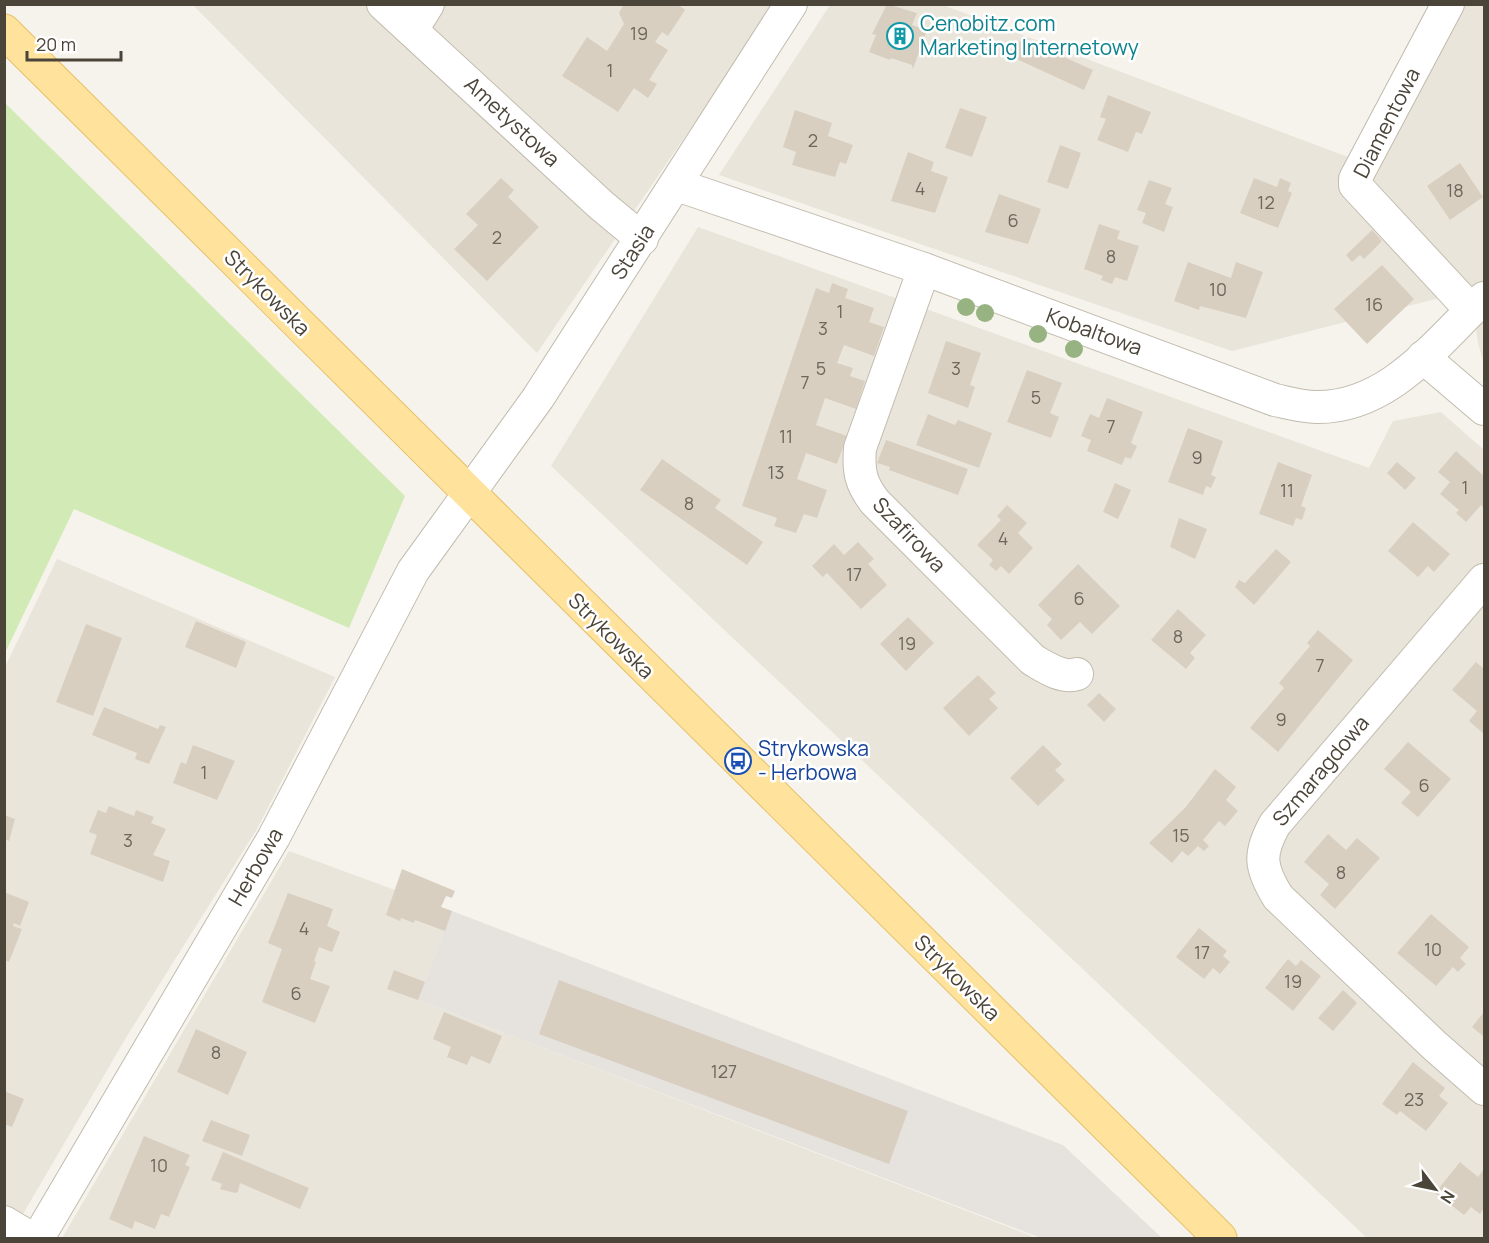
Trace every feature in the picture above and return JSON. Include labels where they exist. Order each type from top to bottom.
[{"type":"main road","name":"Strykowska","points":[[4,32],[1220,1239]]},
{"type":"street","name":"Ametystowa","points":[[383,4],[420,17],[601,205],[642,239]]},
{"type":"street","name":"Stasia","points":[[469,494],[538,398],[677,185],[791,4]]},
{"type":"street","name":"Diamentowa","points":[[1448,4],[1355,179],[1355,185],[1478,304]]},
{"type":"street","name":"Kobaltowa","points":[[677,185],[924,269],[1275,400],[1297,405],[1315,407],[1357,401],[1394,382],[1478,304]]},
{"type":"street","name":"Szafirowa","points":[[924,269],[860,448],[858,467],[862,485],[875,502],[1033,660],[1052,671],[1072,676],[1077,674]]},
{"type":"street","points":[[1423,357],[1485,409]]},
{"type":"street","name":"Herbowa","points":[[38,1239],[274,837],[414,571],[469,494]]},
{"type":"street","name":"Szmaragdowa","points":[[1485,580],[1275,824],[1265,842],[1263,860],[1266,878],[1278,897],[1434,1046],[1485,1089]]},
{"type":"street","points":[[4,1222],[31,1239]]},
{"type":"shaded area","points":[[193,5],[775,5],[537,353]]},
{"type":"shaded area","points":[[830,5],[943,5],[1348,157],[1428,5],[1484,5],[1484,364],[1478,343],[1471,290],[1232,351],[719,175]]},
{"type":"shaded area","points":[[698,227],[1369,468],[1393,421],[1441,412],[1484,450],[1484,1238],[1367,1238],[551,466]]},
{"type":"shaded area","points":[[57,559],[335,677],[257,829],[127,1036],[9,1238],[4,1238],[4,669]]},
{"type":"shaded area","points":[[289,851],[452,911],[418,1000],[1032,1236],[1030,1238],[62,1238]]},
{"type":"shaded area","points":[[452,911],[1063,1145],[1162,1238],[1041,1238],[418,1000]]},
{"type":"green space","points":[[5,103],[405,496],[349,628],[74,509],[5,653]]},
{"type":"building","points":[[624,4],[677,4],[685,10],[668,36],[662,32],[655,42],[668,50],[649,80],[657,84],[648,98],[634,88],[618,112],[562,76],[587,37],[607,51],[624,24],[619,13]]},
{"type":"building","name":"Cenobitz.com Marketing Internetowy","points":[[887,4],[917,13],[912,25],[927,30],[913,69],[912,65],[869,52],[876,35],[872,34]]},
{"type":"building","points":[[1018,41],[1045,51],[1046,49],[1093,70],[1084,90],[1012,57]]},
{"type":"building","points":[[1108,95],[1151,112],[1142,134],[1136,132],[1128,152],[1097,140],[1106,119],[1100,117]]},
{"type":"building","points":[[960,108],[987,117],[972,157],[945,148]]},
{"type":"building","points":[[795,110],[832,123],[828,136],[853,145],[846,164],[840,162],[835,177],[792,165],[796,152],[783,147]]},
{"type":"building","points":[[1060,145],[1081,153],[1068,189],[1047,182]]},
{"type":"building","points":[[908,152],[934,162],[931,171],[948,177],[935,213],[891,201]]},
{"type":"building","points":[[1460,163],[1483,197],[1450,220],[1427,186]]},
{"type":"building","points":[[501,178],[514,190],[508,197],[539,227],[487,281],[454,249],[478,225],[466,214]]},
{"type":"building","points":[[1254,178],[1277,187],[1280,178],[1291,183],[1288,191],[1292,193],[1278,228],[1240,213]]},
{"type":"building","points":[[1149,180],[1172,188],[1165,204],[1173,207],[1164,232],[1142,223],[1146,213],[1137,210]]},
{"type":"building","points":[[999,194],[1041,209],[1028,244],[985,232]]},
{"type":"building","points":[[1099,224],[1120,231],[1117,239],[1139,246],[1127,281],[1115,277],[1112,284],[1101,280],[1103,276],[1084,269]]},
{"type":"building","points":[[1372,230],[1382,241],[1364,259],[1360,255],[1352,262],[1346,255]]},
{"type":"building","points":[[1188,262],[1231,278],[1236,262],[1263,272],[1246,318],[1200,306],[1199,310],[1174,301]]},
{"type":"building","points":[[1382,265],[1414,299],[1367,344],[1334,309]]},
{"type":"building","points":[[832,283],[848,289],[845,298],[874,308],[869,322],[884,327],[874,356],[844,345],[837,363],[853,368],[850,376],[865,381],[856,409],[825,398],[816,425],[847,436],[837,464],[806,453],[797,479],[827,490],[817,518],[804,514],[796,533],[774,526],[777,518],[742,506],[816,288],[829,293]]},
{"type":"building","points":[[946,341],[981,353],[970,385],[975,387],[968,408],[928,393]]},
{"type":"building","points":[[1027,370],[1062,383],[1050,413],[1059,417],[1051,438],[1007,422]]},
{"type":"building","points":[[1107,398],[1143,412],[1131,443],[1137,446],[1131,459],[1125,457],[1122,465],[1087,451],[1091,440],[1081,436],[1090,414],[1099,418]]},
{"type":"building","points":[[928,414],[955,425],[958,420],[992,433],[979,468],[916,445]]},
{"type":"building","points":[[1188,428],[1223,441],[1211,475],[1216,477],[1211,488],[1206,486],[1203,495],[1168,482]]},
{"type":"building","points":[[886,440],[968,469],[958,495],[889,470],[890,467],[877,463]]},
{"type":"building","points":[[1456,451],[1484,476],[1484,509],[1481,505],[1466,522],[1456,513],[1459,510],[1440,494],[1450,482],[1438,472]]},
{"type":"building","points":[[662,459],[721,500],[715,508],[763,542],[747,565],[640,490]]},
{"type":"building","points":[[1278,462],[1312,475],[1301,506],[1306,508],[1302,520],[1296,518],[1293,526],[1259,514]]},
{"type":"building","points":[[1397,462],[1416,478],[1405,490],[1387,473]]},
{"type":"building","points":[[1115,483],[1131,490],[1118,519],[1103,512]]},
{"type":"building","points":[[1007,505],[1027,523],[1018,533],[1033,548],[1009,574],[1001,566],[996,571],[989,565],[993,560],[977,545],[1001,520],[997,516]]},
{"type":"building","points":[[1179,518],[1207,529],[1195,559],[1170,547]]},
{"type":"building","points":[[1413,522],[1450,554],[1434,572],[1428,566],[1418,577],[1388,551]]},
{"type":"building","points":[[858,542],[874,559],[868,564],[887,585],[861,609],[827,573],[823,577],[812,566],[834,544],[844,555]]},
{"type":"building","points":[[1276,549],[1291,562],[1254,605],[1235,587],[1239,580],[1245,583]]},
{"type":"building","points":[[1078,564],[1120,606],[1092,634],[1080,622],[1061,640],[1047,625],[1052,619],[1038,605]]},
{"type":"building","points":[[1178,609],[1206,635],[1190,653],[1195,658],[1186,669],[1151,640]]},
{"type":"building","points":[[908,617],[934,643],[906,671],[880,644]]},
{"type":"building","points":[[196,621],[246,642],[236,668],[185,647]]},
{"type":"building","points":[[86,624],[122,638],[93,716],[56,702]]},
{"type":"building","points":[[1318,630],[1353,660],[1278,752],[1250,728],[1284,688],[1279,683],[1310,646],[1307,643]]},
{"type":"building","points":[[1476,662],[1484,669],[1484,734],[1469,721],[1477,711],[1452,690]]},
{"type":"building","points":[[978,675],[996,693],[989,699],[998,708],[969,736],[943,708]]},
{"type":"building","points":[[1099,693],[1116,709],[1104,722],[1087,705]]},
{"type":"building","points":[[104,707],[158,729],[160,725],[166,727],[149,764],[135,759],[137,753],[92,735]]},
{"type":"building","points":[[1408,742],[1451,779],[1418,817],[1401,803],[1411,792],[1384,769]]},
{"type":"building","points":[[193,745],[235,761],[217,800],[173,783],[181,762],[186,764]]},
{"type":"building","points":[[1043,745],[1062,764],[1055,770],[1065,780],[1038,806],[1010,778]]},
{"type":"building","points":[[1215,769],[1236,787],[1226,800],[1238,811],[1225,826],[1219,821],[1203,840],[1209,846],[1204,851],[1198,846],[1188,856],[1182,851],[1172,863],[1149,843],[1185,808]]},
{"type":"building","points":[[109,806],[134,816],[136,810],[154,817],[151,823],[166,829],[153,855],[170,861],[163,882],[90,854],[97,835],[89,832],[98,810],[106,813]]},
{"type":"building","points":[[4,815],[15,819],[9,841],[4,839]]},
{"type":"building","points":[[1328,834],[1346,850],[1357,838],[1380,858],[1335,909],[1320,895],[1329,884],[1304,862]]},
{"type":"building","points":[[402,869],[455,891],[452,898],[446,896],[441,907],[452,911],[445,931],[415,920],[414,923],[401,918],[400,921],[386,915]]},
{"type":"building","points":[[4,892],[29,902],[20,926],[14,923],[13,926],[22,929],[9,962],[4,960]]},
{"type":"building","points":[[288,893],[333,909],[327,926],[340,932],[332,952],[319,947],[314,961],[316,962],[310,979],[330,986],[315,1023],[262,1002],[282,949],[268,943]]},
{"type":"building","points":[[1431,914],[1469,947],[1460,958],[1466,964],[1458,972],[1453,967],[1436,986],[1397,953]]},
{"type":"building","points":[[1199,928],[1227,951],[1223,956],[1230,962],[1220,974],[1213,968],[1204,979],[1176,957]]},
{"type":"building","points":[[1288,959],[1296,966],[1301,960],[1321,976],[1293,1011],[1265,988]]},
{"type":"building","points":[[394,970],[425,982],[418,1000],[387,989]]},
{"type":"building","points":[[559,980],[908,1111],[889,1164],[539,1034]]},
{"type":"building","points":[[1343,990],[1357,1003],[1333,1031],[1318,1018]]},
{"type":"building","points":[[444,1012],[502,1036],[490,1064],[471,1056],[467,1065],[447,1057],[451,1047],[433,1039]]},
{"type":"building","points":[[1484,1012],[1484,1037],[1472,1027]]},
{"type":"building","points":[[196,1029],[247,1052],[228,1095],[177,1072]]},
{"type":"building","points":[[1413,1062],[1445,1088],[1439,1096],[1448,1103],[1426,1131],[1400,1111],[1397,1115],[1382,1104]]},
{"type":"building","points":[[4,1091],[24,1099],[12,1127],[4,1124]]},
{"type":"building","points":[[211,1120],[250,1135],[242,1156],[202,1141]]},
{"type":"building","points":[[144,1136],[190,1155],[185,1165],[190,1167],[169,1217],[161,1214],[155,1229],[135,1221],[132,1229],[109,1219]]},
{"type":"building","points":[[223,1152],[309,1188],[300,1209],[240,1183],[238,1192],[235,1193],[220,1189],[222,1184],[211,1180]]},
{"type":"building","points":[[1460,1162],[1478,1177],[1484,1169],[1484,1208],[1480,1214],[1471,1207],[1464,1215],[1435,1193]]},
{"type":"place","name":"Cenobitz.com Marketing Internetowy","points":[[900,36]]},
{"type":"place","name":"Strykowska - Herbowa","points":[[738,761]]}]
